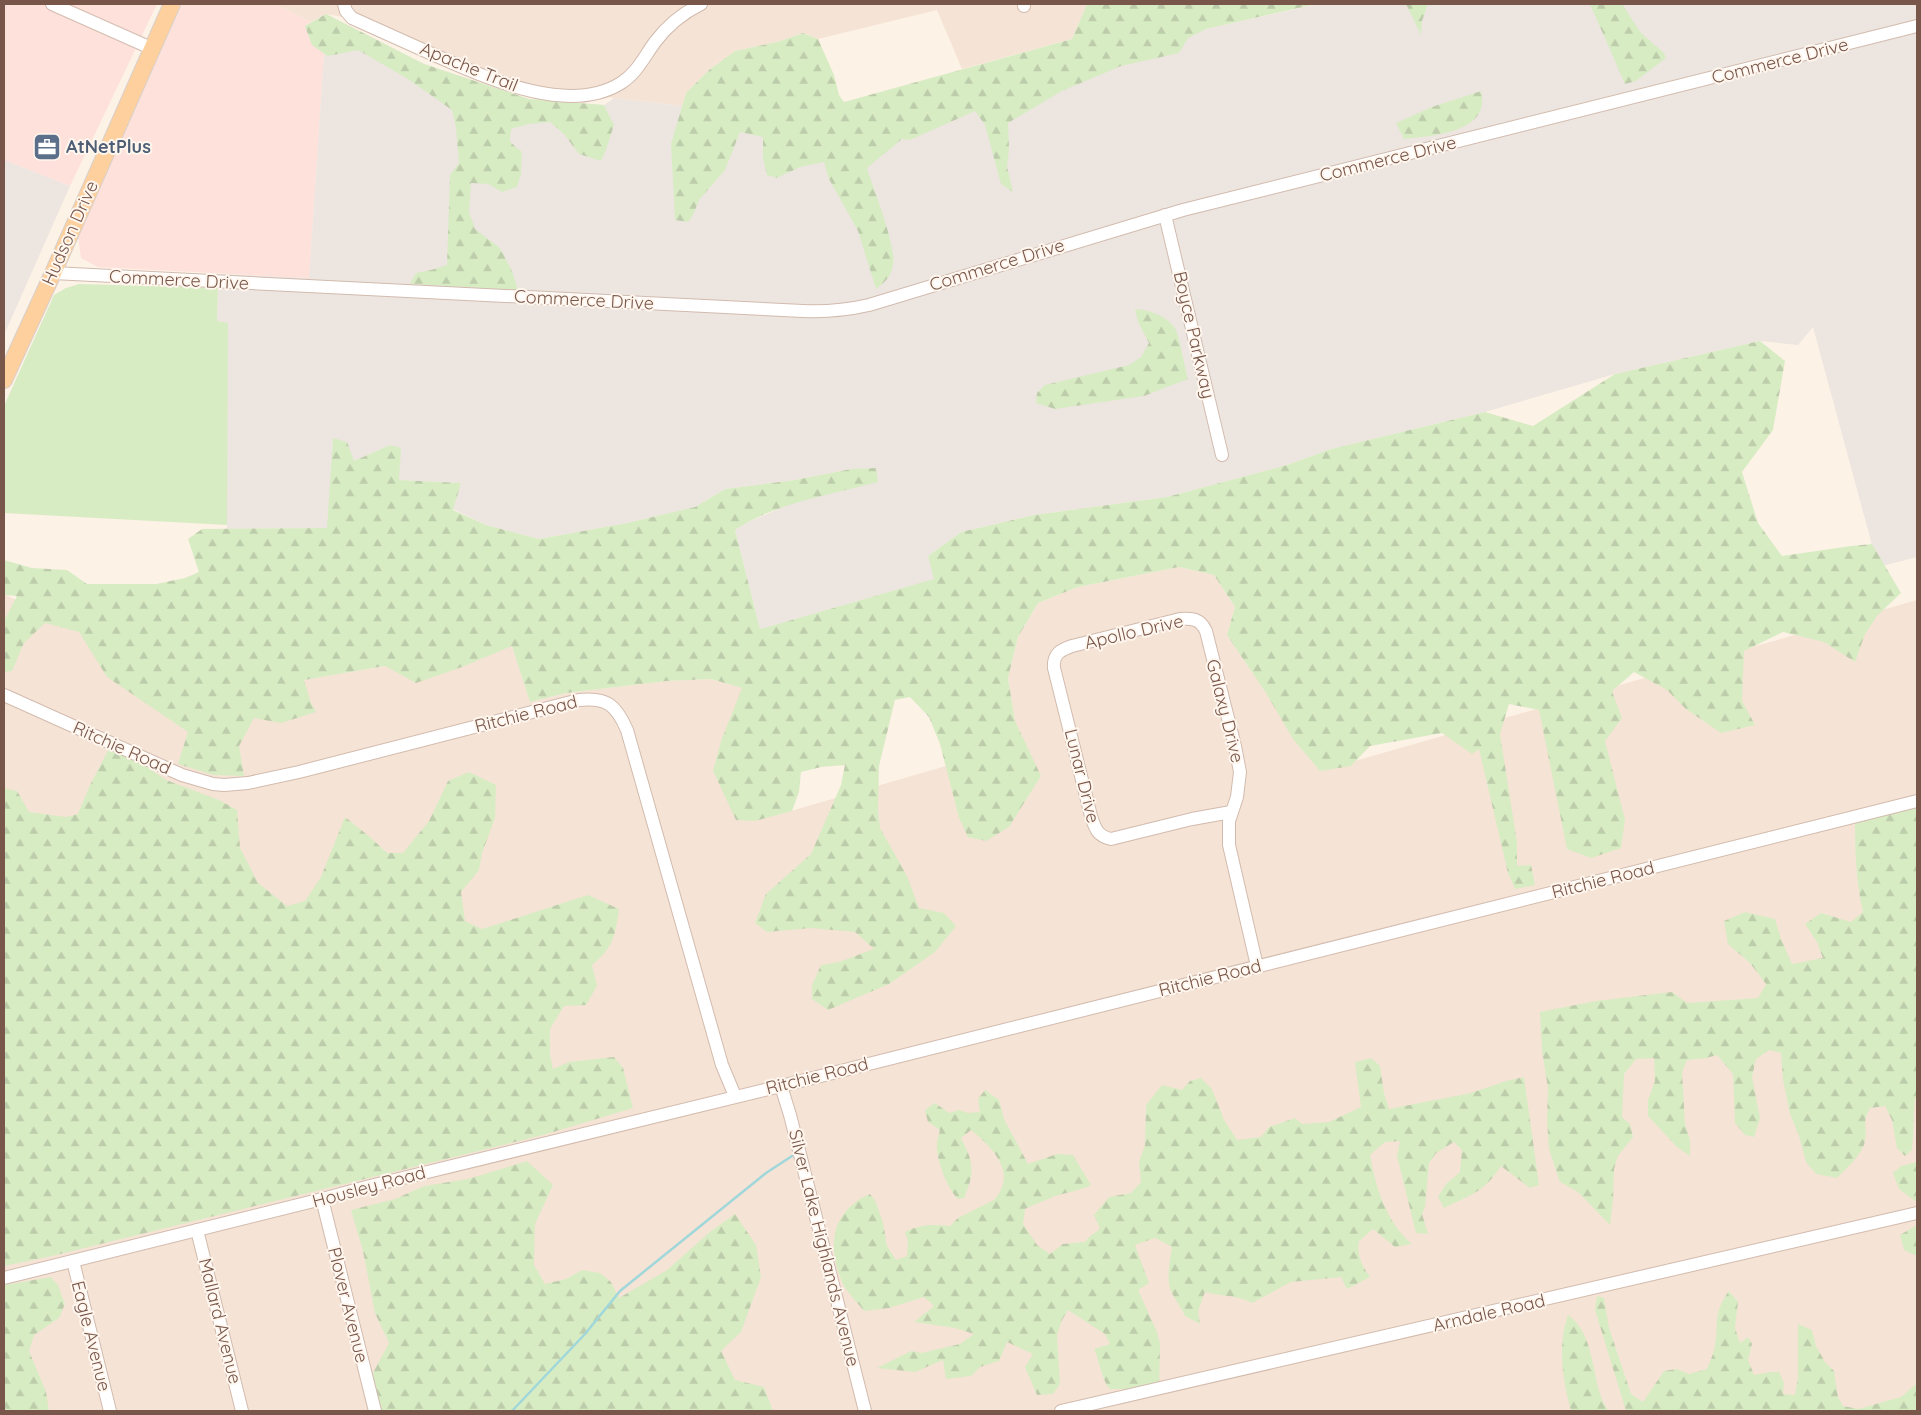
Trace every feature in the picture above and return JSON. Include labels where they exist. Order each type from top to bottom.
[{"type":"main road","name":"Hudson Drive","points":[[4,380],[172,4]]},
{"type":"street","points":[[52,4],[152,48]]},
{"type":"street","name":"Apache Trail","points":[[344,4],[346,11],[354,19],[492,80],[528,90],[578,96],[597,93],[622,82],[640,65],[654,43],[667,28],[683,15],[702,4]]},
{"type":"street","name":"Commerce Drive","points":[[53,273],[829,312],[869,305],[1165,215],[1917,26]]},
{"type":"street","name":"Boyce Parkway","points":[[1165,215],[1222,455]]},
{"type":"street","name":"Apollo Drive","points":[[1058,653],[1072,646],[1190,618],[1199,621],[1206,631]]},
{"type":"street","name":"Galaxy Drive","points":[[1206,631],[1240,772],[1237,797],[1229,821],[1229,837],[1231,858],[1257,966]]},
{"type":"street","name":"Lunar Drive","points":[[1058,653],[1054,660],[1054,668],[1096,831],[1104,838],[1111,839],[1192,819],[1231,812]]},
{"type":"street","name":"Ritchie Road","points":[[4,695],[182,775],[224,785],[248,783],[299,772],[579,700],[599,699],[605,701],[615,708],[627,730],[722,1065],[735,1096],[1917,801]]},
{"type":"street","name":"Silver Lake Highlands Avenue","points":[[781,1086],[865,1411]]},
{"type":"street","name":"Housley Road","points":[[4,1278],[735,1096]]},
{"type":"street","name":"Plover Avenue","points":[[322,1199],[375,1411]]},
{"type":"street","name":"Arndale Road","points":[[1061,1411],[1092,1408],[1917,1213]]},
{"type":"street","name":"Mallard Avenue","points":[[197,1230],[242,1411]]},
{"type":"street","name":"Eagle Avenue","points":[[73,1261],[110,1411]]},
{"type":"shaded area","points":[[4,4],[157,4],[70,186],[4,160]]},
{"type":"shaded area","points":[[182,4],[275,4],[311,22],[305,26],[324,53],[309,278],[98,267],[81,258],[78,237]]},
{"type":"shaded area","points":[[275,4],[1087,4],[1072,39],[962,69],[937,10],[818,39],[803,33],[777,42],[735,51],[709,70],[686,93],[682,106],[528,90],[354,19],[326,14],[311,22]]},
{"type":"shaded area","points":[[1318,4],[1917,4],[1917,557],[1878,567],[1813,327],[1798,345],[1760,341],[1615,374],[1485,412],[1331,449],[1287,465],[1167,497],[1034,515],[961,532],[928,556],[935,579],[760,629],[735,530],[746,523],[779,509],[851,469],[795,480],[725,489],[695,507],[627,523],[539,539],[486,525],[453,509],[460,483],[399,480],[390,445],[354,461],[333,438],[328,528],[227,529],[227,323],[217,321],[218,288],[221,274],[309,278],[324,53],[312,45],[305,26],[326,14],[424,64],[529,99],[604,105],[614,98],[682,106],[776,138],[1206,29]]},
{"type":"shaded area","points":[[4,160],[70,186],[4,335]]},
{"type":"shaded area","points":[[1179,567],[1214,575],[1235,607],[1227,635],[1320,771],[1917,600],[1917,1411],[4,1411],[4,594],[206,696],[512,645],[530,702],[566,693],[667,681],[711,679],[743,688],[777,815],[946,766],[1015,721],[1008,678],[1018,637],[1038,603],[1078,587]]},
{"type":"green space","points":[[1087,4],[1316,4],[1206,29],[1188,38],[1179,53],[1121,66],[1062,91],[1008,123],[1009,149],[1007,167],[1013,192],[1001,184],[985,125],[975,111],[910,140],[902,139],[867,168],[884,217],[893,256],[893,265],[889,276],[876,289],[858,231],[829,179],[824,162],[800,167],[777,178],[767,175],[763,159],[763,137],[740,132],[725,170],[699,200],[688,222],[675,220],[671,144],[686,93],[709,70],[735,51],[777,42],[803,33],[818,39],[834,75],[839,95],[844,102],[1072,39]]},
{"type":"green space","points":[[1406,4],[1428,4],[1422,21],[1421,35]]},
{"type":"green space","points":[[1590,4],[1622,4],[1641,33],[1664,53],[1666,58],[1636,81],[1625,84]]},
{"type":"green space","points":[[326,14],[424,64],[529,99],[604,105],[614,125],[601,161],[579,154],[564,134],[550,122],[529,124],[511,129],[510,142],[522,152],[521,174],[517,187],[502,192],[488,184],[471,183],[469,212],[475,229],[500,248],[512,271],[518,290],[410,284],[416,273],[447,265],[450,175],[459,163],[456,128],[452,110],[408,79],[358,50],[328,56],[312,45],[305,26]]},
{"type":"green space","points":[[1481,91],[1482,105],[1477,116],[1469,124],[1457,130],[1443,134],[1404,139],[1396,123],[1432,107]]},
{"type":"green space","points":[[79,284],[218,288],[217,321],[228,323],[227,525],[4,513],[4,406],[54,295],[66,288]]},
{"type":"green space","points":[[1135,309],[1163,317],[1173,325],[1178,334],[1188,379],[1144,396],[1055,409],[1036,403],[1037,393],[1045,385],[1129,365],[1141,357],[1149,343],[1138,322]]},
{"type":"green space","points":[[1760,341],[1785,361],[1773,430],[1742,472],[1758,523],[1782,556],[1872,544],[1901,593],[1877,616],[1865,634],[1855,662],[1824,642],[1783,632],[1744,651],[1742,701],[1755,725],[1721,733],[1686,709],[1667,690],[1634,672],[1612,691],[1622,718],[1605,741],[1625,820],[1621,848],[1591,858],[1567,849],[1539,710],[1509,704],[1500,734],[1517,843],[1517,866],[1531,865],[1535,885],[1515,889],[1508,873],[1479,749],[1472,754],[1442,733],[1370,746],[1351,766],[1320,771],[1293,739],[1266,693],[1227,635],[1235,607],[1214,575],[1179,567],[1078,587],[1038,603],[1018,637],[1008,678],[1015,721],[1041,776],[1009,827],[986,841],[968,837],[959,818],[940,744],[929,717],[910,697],[895,700],[879,766],[878,811],[880,828],[907,876],[919,908],[944,913],[956,926],[935,952],[889,984],[828,1010],[812,999],[812,985],[821,965],[839,962],[874,949],[855,932],[811,928],[767,932],[755,923],[766,894],[811,854],[841,785],[845,765],[821,767],[801,772],[799,792],[792,811],[755,821],[736,820],[713,771],[721,741],[742,688],[711,679],[667,681],[566,693],[530,702],[512,646],[462,667],[416,683],[385,666],[304,680],[311,703],[316,712],[281,723],[254,718],[239,746],[244,776],[213,775],[178,764],[188,732],[107,677],[79,632],[45,623],[24,643],[12,671],[4,672],[4,621],[17,596],[4,595],[4,560],[32,568],[67,570],[87,584],[156,584],[185,578],[199,572],[188,539],[202,529],[327,528],[333,438],[347,442],[354,461],[390,445],[401,448],[399,480],[461,483],[453,510],[486,525],[539,539],[627,523],[695,507],[725,489],[795,480],[851,469],[876,468],[878,482],[767,513],[735,530],[760,629],[934,579],[928,556],[961,532],[1034,515],[1167,497],[1287,465],[1331,449],[1485,412],[1533,426],[1615,374]]},
{"type":"green space","points":[[112,743],[166,780],[219,800],[237,810],[240,848],[258,883],[287,906],[305,901],[321,877],[345,817],[387,853],[403,853],[429,821],[448,781],[469,772],[496,785],[495,818],[482,853],[479,870],[461,892],[465,921],[482,929],[588,895],[619,909],[612,940],[605,952],[592,965],[597,986],[586,1005],[564,1006],[550,1029],[550,1054],[553,1069],[569,1062],[614,1057],[623,1068],[633,1108],[543,1135],[52,1256],[4,1266],[4,788],[17,791],[29,812],[66,817],[78,814],[89,787]]},
{"type":"green space","points":[[1917,807],[1917,1098],[1914,1105],[1912,1150],[1905,1156],[1897,1148],[1892,1120],[1885,1106],[1870,1108],[1865,1121],[1866,1135],[1864,1145],[1854,1160],[1837,1178],[1816,1174],[1806,1162],[1799,1136],[1790,1114],[1783,1080],[1781,1053],[1769,1050],[1756,1059],[1752,1077],[1760,1118],[1754,1137],[1745,1135],[1735,1123],[1733,1074],[1717,1055],[1687,1060],[1682,1072],[1685,1124],[1690,1140],[1690,1156],[1677,1147],[1648,1116],[1648,1100],[1655,1081],[1654,1058],[1636,1059],[1624,1074],[1622,1117],[1630,1124],[1633,1137],[1618,1156],[1614,1169],[1610,1225],[1578,1192],[1560,1182],[1549,1149],[1547,1120],[1548,1088],[1542,1050],[1540,1012],[1596,1001],[1672,992],[1687,1003],[1758,998],[1766,984],[1750,963],[1728,944],[1724,921],[1745,912],[1775,919],[1792,964],[1823,958],[1817,942],[1805,924],[1821,913],[1851,922],[1863,912],[1856,868],[1855,823]]},
{"type":"green space","points":[[1371,1058],[1380,1066],[1384,1093],[1389,1109],[1471,1093],[1524,1077],[1539,1185],[1530,1188],[1501,1166],[1483,1187],[1444,1208],[1438,1197],[1446,1184],[1460,1172],[1462,1150],[1454,1142],[1436,1153],[1429,1163],[1425,1207],[1422,1214],[1428,1234],[1416,1233],[1397,1156],[1400,1141],[1385,1142],[1370,1155],[1375,1180],[1389,1215],[1395,1225],[1412,1244],[1395,1247],[1373,1229],[1359,1241],[1360,1260],[1370,1277],[1347,1289],[1341,1277],[1291,1282],[1252,1303],[1240,1298],[1205,1292],[1198,1311],[1200,1324],[1185,1316],[1171,1291],[1169,1263],[1172,1247],[1155,1238],[1135,1245],[1149,1283],[1138,1290],[1157,1332],[1160,1344],[1159,1389],[1110,1389],[1103,1377],[1094,1349],[1110,1344],[1105,1334],[1068,1310],[1057,1335],[1060,1384],[1053,1394],[1037,1395],[1025,1367],[1033,1354],[1007,1342],[999,1361],[980,1367],[971,1376],[946,1379],[943,1360],[915,1372],[877,1368],[911,1351],[921,1353],[960,1344],[974,1334],[955,1328],[914,1322],[934,1306],[924,1297],[889,1308],[864,1311],[845,1288],[839,1274],[834,1253],[835,1233],[838,1223],[851,1206],[867,1195],[870,1194],[876,1202],[883,1223],[887,1246],[896,1260],[907,1256],[908,1241],[905,1232],[916,1227],[928,1225],[950,1226],[958,1218],[994,1200],[1001,1190],[1004,1180],[1000,1162],[987,1145],[971,1130],[961,1138],[971,1161],[970,1181],[964,1198],[958,1199],[954,1194],[943,1172],[938,1156],[937,1142],[940,1130],[928,1122],[925,1110],[935,1103],[949,1113],[959,1110],[968,1113],[980,1112],[978,1099],[985,1090],[999,1100],[1004,1119],[1028,1164],[1057,1154],[1073,1155],[1091,1185],[1055,1196],[1025,1209],[1023,1224],[1037,1245],[1050,1254],[1063,1244],[1085,1242],[1100,1229],[1094,1215],[1109,1197],[1131,1193],[1141,1182],[1139,1162],[1145,1145],[1146,1105],[1162,1085],[1182,1090],[1190,1081],[1201,1078],[1212,1089],[1224,1120],[1237,1140],[1261,1137],[1269,1127],[1295,1118],[1302,1124],[1329,1122],[1361,1107],[1355,1062]]},
{"type":"green space","points":[[527,1161],[553,1185],[535,1224],[534,1265],[545,1284],[566,1279],[582,1270],[600,1273],[611,1282],[619,1298],[667,1270],[711,1231],[735,1214],[756,1245],[761,1277],[741,1332],[721,1351],[735,1380],[764,1387],[773,1411],[376,1411],[373,1373],[389,1343],[375,1313],[363,1251],[351,1210],[395,1199],[424,1186],[468,1179]]},
{"type":"green space","points":[[1917,1162],[1917,1200],[1915,1201],[1899,1189],[1893,1173],[1901,1166]]},
{"type":"green space","points":[[1917,1225],[1917,1256],[1904,1250],[1900,1235]]},
{"type":"green space","points":[[51,1277],[58,1285],[65,1304],[59,1318],[34,1335],[29,1351],[46,1392],[49,1411],[4,1411],[4,1285]]},
{"type":"green space","points":[[1729,1291],[1738,1302],[1735,1328],[1740,1343],[1748,1337],[1752,1344],[1748,1360],[1754,1375],[1779,1372],[1784,1383],[1783,1394],[1795,1395],[1798,1377],[1798,1324],[1812,1330],[1816,1346],[1825,1362],[1834,1371],[1838,1397],[1843,1406],[1858,1409],[1901,1397],[1917,1383],[1917,1411],[1626,1411],[1595,1310],[1597,1296],[1604,1298],[1609,1328],[1631,1394],[1643,1402],[1664,1371],[1677,1369],[1689,1374],[1707,1369],[1716,1341],[1718,1314],[1723,1300]]},
{"type":"green space","points":[[1568,1315],[1576,1322],[1587,1342],[1601,1397],[1608,1411],[1571,1411],[1562,1363],[1563,1339]]},
{"type":"waterway","points":[[512,1411],[585,1334],[620,1291],[766,1173],[792,1156]]},
{"type":"place","name":"AtNetPlus","points":[[47,147]]}]
